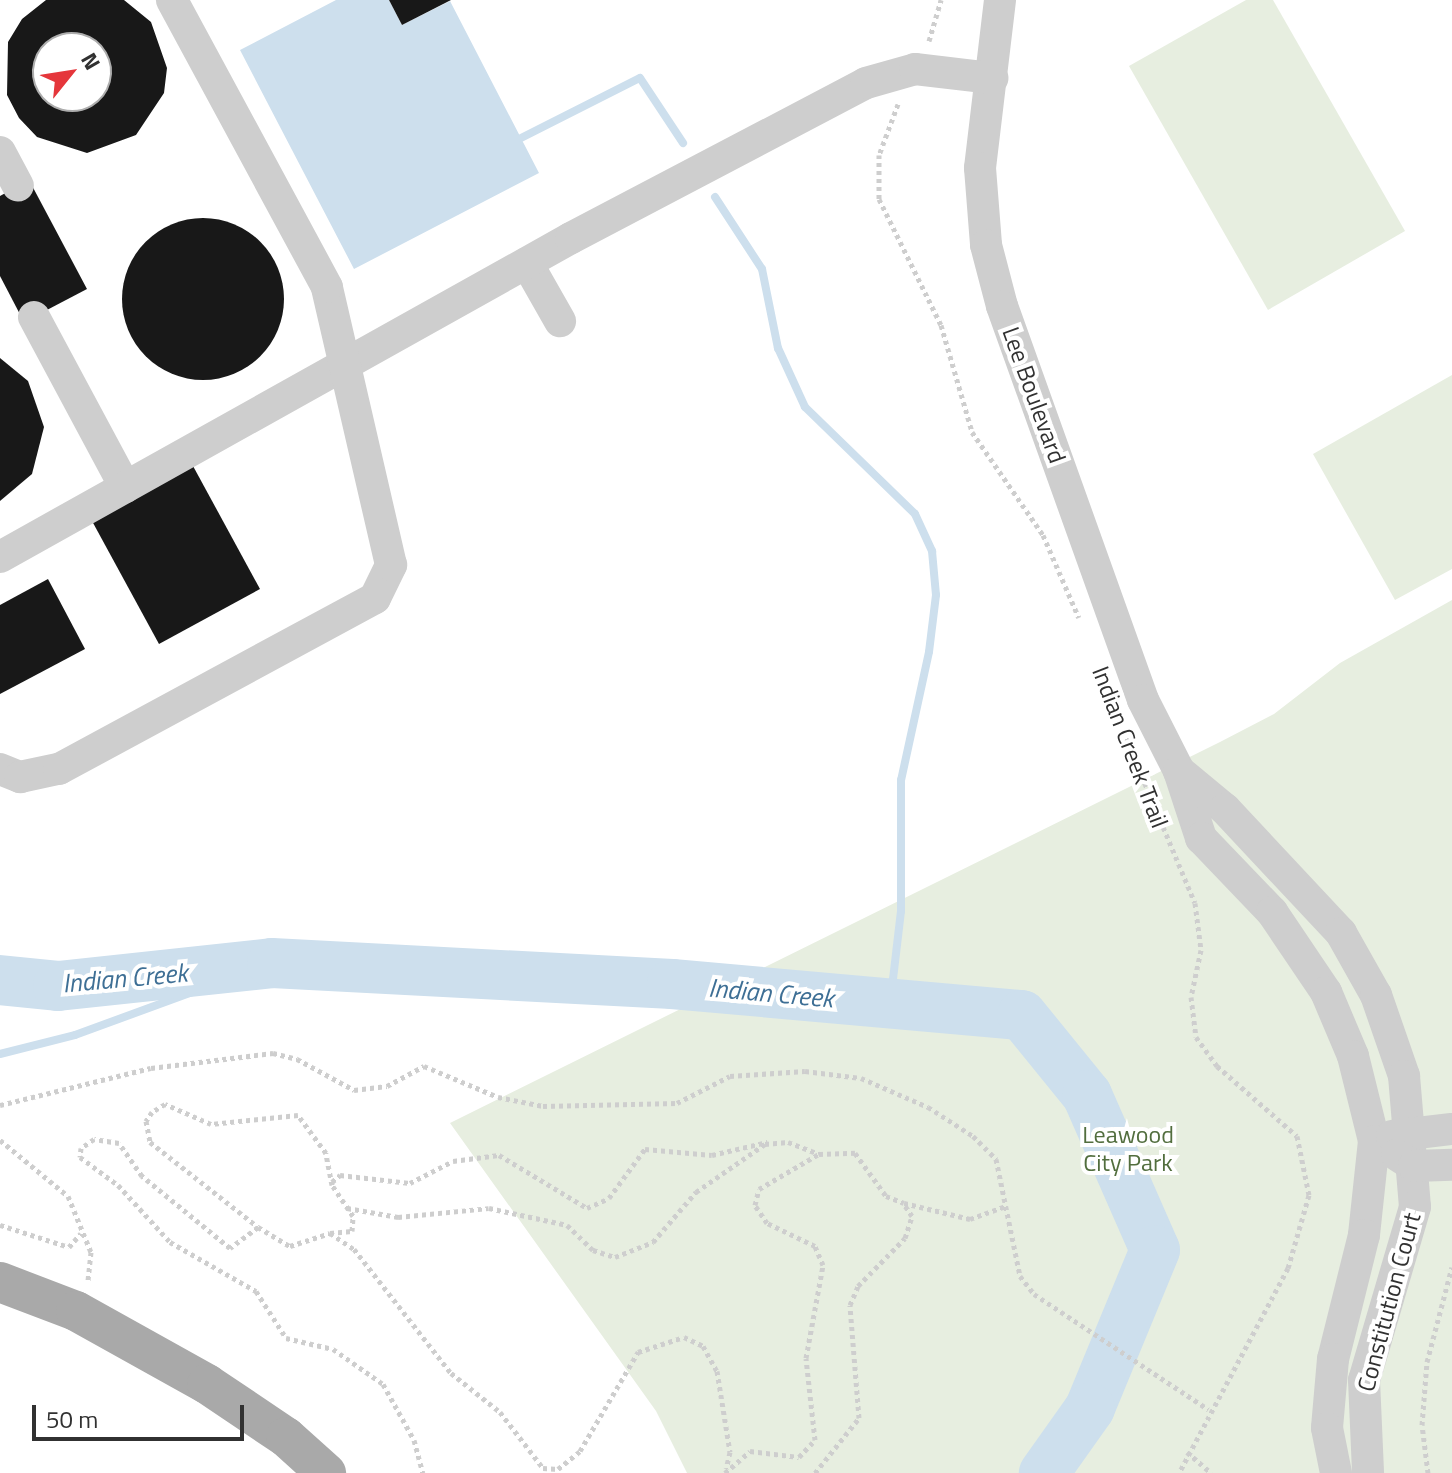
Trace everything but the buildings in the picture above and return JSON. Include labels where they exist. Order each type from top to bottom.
[{"type":"main road","points":[[0,1282],[76,1311],[207,1384],[286,1437],[326,1473]]},
{"type":"street","points":[[0,769],[20,777],[59,769],[375,598],[391,565],[327,287],[172,0]]},
{"type":"street","name":"Lee Boulevard","points":[[1000,0],[980,168],[986,245],[1002,306],[1143,700],[1179,771],[1201,838],[1272,912],[1326,992],[1353,1056],[1374,1141]]},
{"type":"street","points":[[0,557],[527,263],[866,83],[915,69],[992,78]]},
{"type":"street","points":[[0,152],[18,186]]},
{"type":"street","points":[[527,263],[560,321]]},
{"type":"street","points":[[34,317],[125,487]]},
{"type":"street","name":"Lee Boulevard","points":[[1179,771],[1225,809],[1341,933],[1392,1037],[1413,1131]]},
{"type":"street","points":[[1374,1141],[1413,1131],[1452,1129]]},
{"type":"street","name":"Constitution Court","points":[[1368,1473],[1364,1380],[1407,1250],[1414,1166],[1413,1131]]},
{"type":"street","points":[[1374,1141],[1414,1166],[1452,1165]]},
{"type":"street","name":"Constitution Court","points":[[1336,1473],[1327,1428],[1333,1359],[1364,1235],[1374,1141]]},
{"type":"path","points":[[941,0],[879,155],[879,199],[941,325],[972,432],[1043,535],[1080,621]]},
{"type":"path","name":"Indian Creek Trail","points":[[1117,717],[1195,903],[1201,950],[1191,997],[1196,1037],[1217,1066],[1288,1125],[1307,1167],[1304,1221],[1288,1268],[1208,1409],[1179,1473]]},
{"type":"path","points":[[0,1105],[151,1068],[273,1053],[297,1059],[354,1090],[387,1086],[424,1066],[498,1097],[543,1106],[651,1106],[677,1103],[730,1076],[835,1073],[895,1091],[973,1136],[996,1159],[1020,1276],[1061,1316],[1208,1409]]},
{"type":"path","points":[[165,1104],[211,1124],[298,1115],[326,1153],[331,1183],[347,1208],[352,1231],[330,1233],[290,1246],[258,1227],[150,1142],[146,1121],[152,1112],[165,1104]]},
{"type":"path","points":[[258,1227],[230,1248],[142,1176],[119,1143],[94,1139],[81,1148],[80,1157],[118,1185],[170,1242],[256,1291],[286,1338],[333,1349],[383,1384],[414,1440],[423,1473]]},
{"type":"path","points":[[0,1140],[68,1196],[93,1270],[76,1311]]},
{"type":"path","points":[[331,1183],[340,1175],[410,1183],[453,1161],[499,1155],[587,1208],[609,1198],[645,1149],[712,1155],[755,1141],[819,1154],[855,1153],[886,1196],[904,1203],[970,1219],[1005,1206]]},
{"type":"path","points":[[347,1208],[398,1217],[489,1208],[567,1225],[593,1250],[615,1257],[653,1242],[696,1192],[718,1181],[747,1153],[775,1143]]},
{"type":"path","points":[[726,1471],[750,1451],[799,1457],[815,1440],[806,1358],[823,1265],[815,1246],[767,1223],[755,1205],[759,1189],[819,1154]]},
{"type":"path","points":[[815,1473],[859,1418],[850,1305],[858,1286],[905,1238],[912,1216],[904,1203]]},
{"type":"path","points":[[0,1225],[69,1247],[82,1232]]},
{"type":"path","points":[[330,1233],[354,1249],[451,1373],[500,1412],[543,1468],[558,1469],[580,1451],[638,1352],[684,1337],[703,1346],[717,1371],[730,1452],[726,1471]]},
{"type":"path","points":[[1428,1473],[1422,1425],[1427,1362],[1452,1267]]},
{"type":"path","points":[[1187,1452],[1211,1473]]},
{"type":"green space","points":[[1246,0],[1273,0],[1405,231],[1268,310],[1129,66]]},
{"type":"green space","points":[[1452,375],[1452,569],[1395,600],[1313,454]]},
{"type":"green space","name":"Leawood City Park","points":[[1452,600],[1452,1473],[687,1473],[656,1411],[450,1123],[1274,714],[1340,663]]},
{"type":"water","points":[[336,0],[389,0],[402,25],[450,1],[539,173],[354,269],[240,50]]},
{"type":"waterway","points":[[521,138],[640,78],[683,143]]},
{"type":"waterway","points":[[715,197],[762,269],[778,348],[805,407],[915,514],[932,551],[936,595],[929,652],[901,780],[901,911],[890,1004]]},
{"type":"waterway","points":[[0,1054],[75,1035],[272,963]]},
{"type":"waterway","name":"Indian Creek","points":[[0,980],[58,986],[272,963],[672,984],[1022,1015],[1087,1095],[1155,1250],[1090,1408],[1044,1473]]}]
